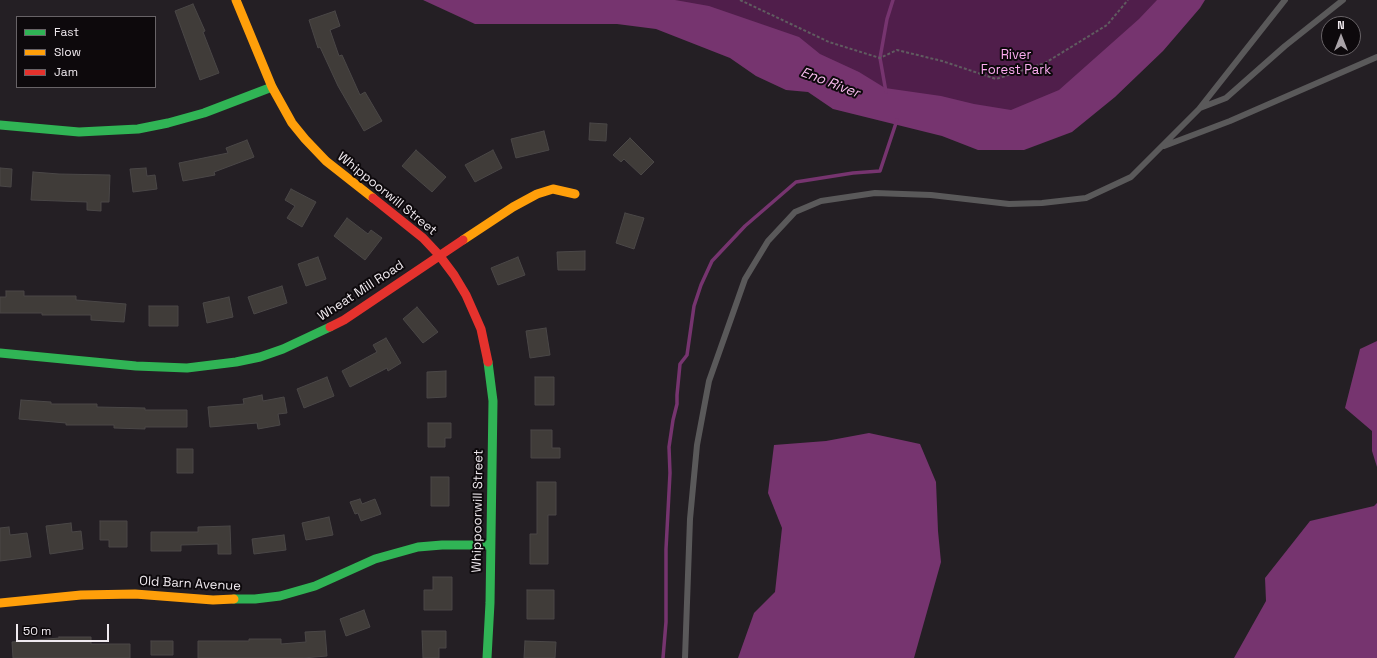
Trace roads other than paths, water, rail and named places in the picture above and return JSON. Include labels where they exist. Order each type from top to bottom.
[{"type":"street","name":"Whippoorwill Street","points":[[236,0],[272,87],[292,122],[305,139],[326,161],[406,223],[439,255],[454,275],[466,295],[480,330],[488,363],[493,400],[489,634],[487,658]]},
{"type":"street","points":[[0,125],[79,132],[138,129],[204,114],[272,87]]},
{"type":"street","name":"Wheat Mill Road","points":[[0,353],[160,368],[211,366],[260,357],[311,337],[344,320],[439,255],[513,207],[537,194],[553,190],[576,194]]},
{"type":"street","name":"Old Barn Avenue","points":[[0,604],[52,597],[82,595],[135,594],[213,600],[255,599],[280,596],[315,586],[375,559],[418,547],[442,545],[490,546]]},
{"type":"lane","points":[[686,658],[690,519],[697,445],[709,381],[745,279],[768,241],[795,212],[821,201],[875,193],[931,195],[1009,204],[1042,203],[1086,198],[1131,177],[1200,108],[1285,0]]},
{"type":"lane","points":[[1200,108],[1226,98],[1285,46],[1343,0]]},
{"type":"lane","points":[[1160,147],[1230,121],[1377,57]]},
{"type":"water","name":"Eno River","points":[[423,0],[675,0],[709,6],[799,37],[820,54],[859,72],[885,88],[941,96],[974,104],[1011,110],[1059,90],[1139,19],[1157,0],[1205,0],[1200,8],[1163,51],[1115,97],[1072,132],[1024,150],[978,150],[942,136],[833,109],[808,92],[786,90],[756,76],[730,58],[656,29],[617,24],[475,24]]},
{"type":"water","points":[[1377,341],[1377,467],[1372,451],[1372,431],[1345,408],[1360,349]]},
{"type":"water","points":[[869,433],[920,444],[936,482],[941,562],[914,658],[738,658],[754,613],[775,592],[782,528],[768,493],[774,445],[826,441]]},
{"type":"water","points":[[1377,503],[1377,658],[1234,658],[1266,601],[1265,578],[1310,521],[1374,506]]},
{"type":"waterway","points":[[886,92],[880,58],[887,19],[893,0]]},
{"type":"waterway","points":[[663,658],[666,622],[666,549],[670,473],[669,447],[677,404],[680,364],[687,355],[694,306],[701,285],[712,261],[745,226],[796,182],[853,173],[880,171],[897,120]]},
{"type":"park label","name":"River Forest Park","points":[[1016,62]]}]
